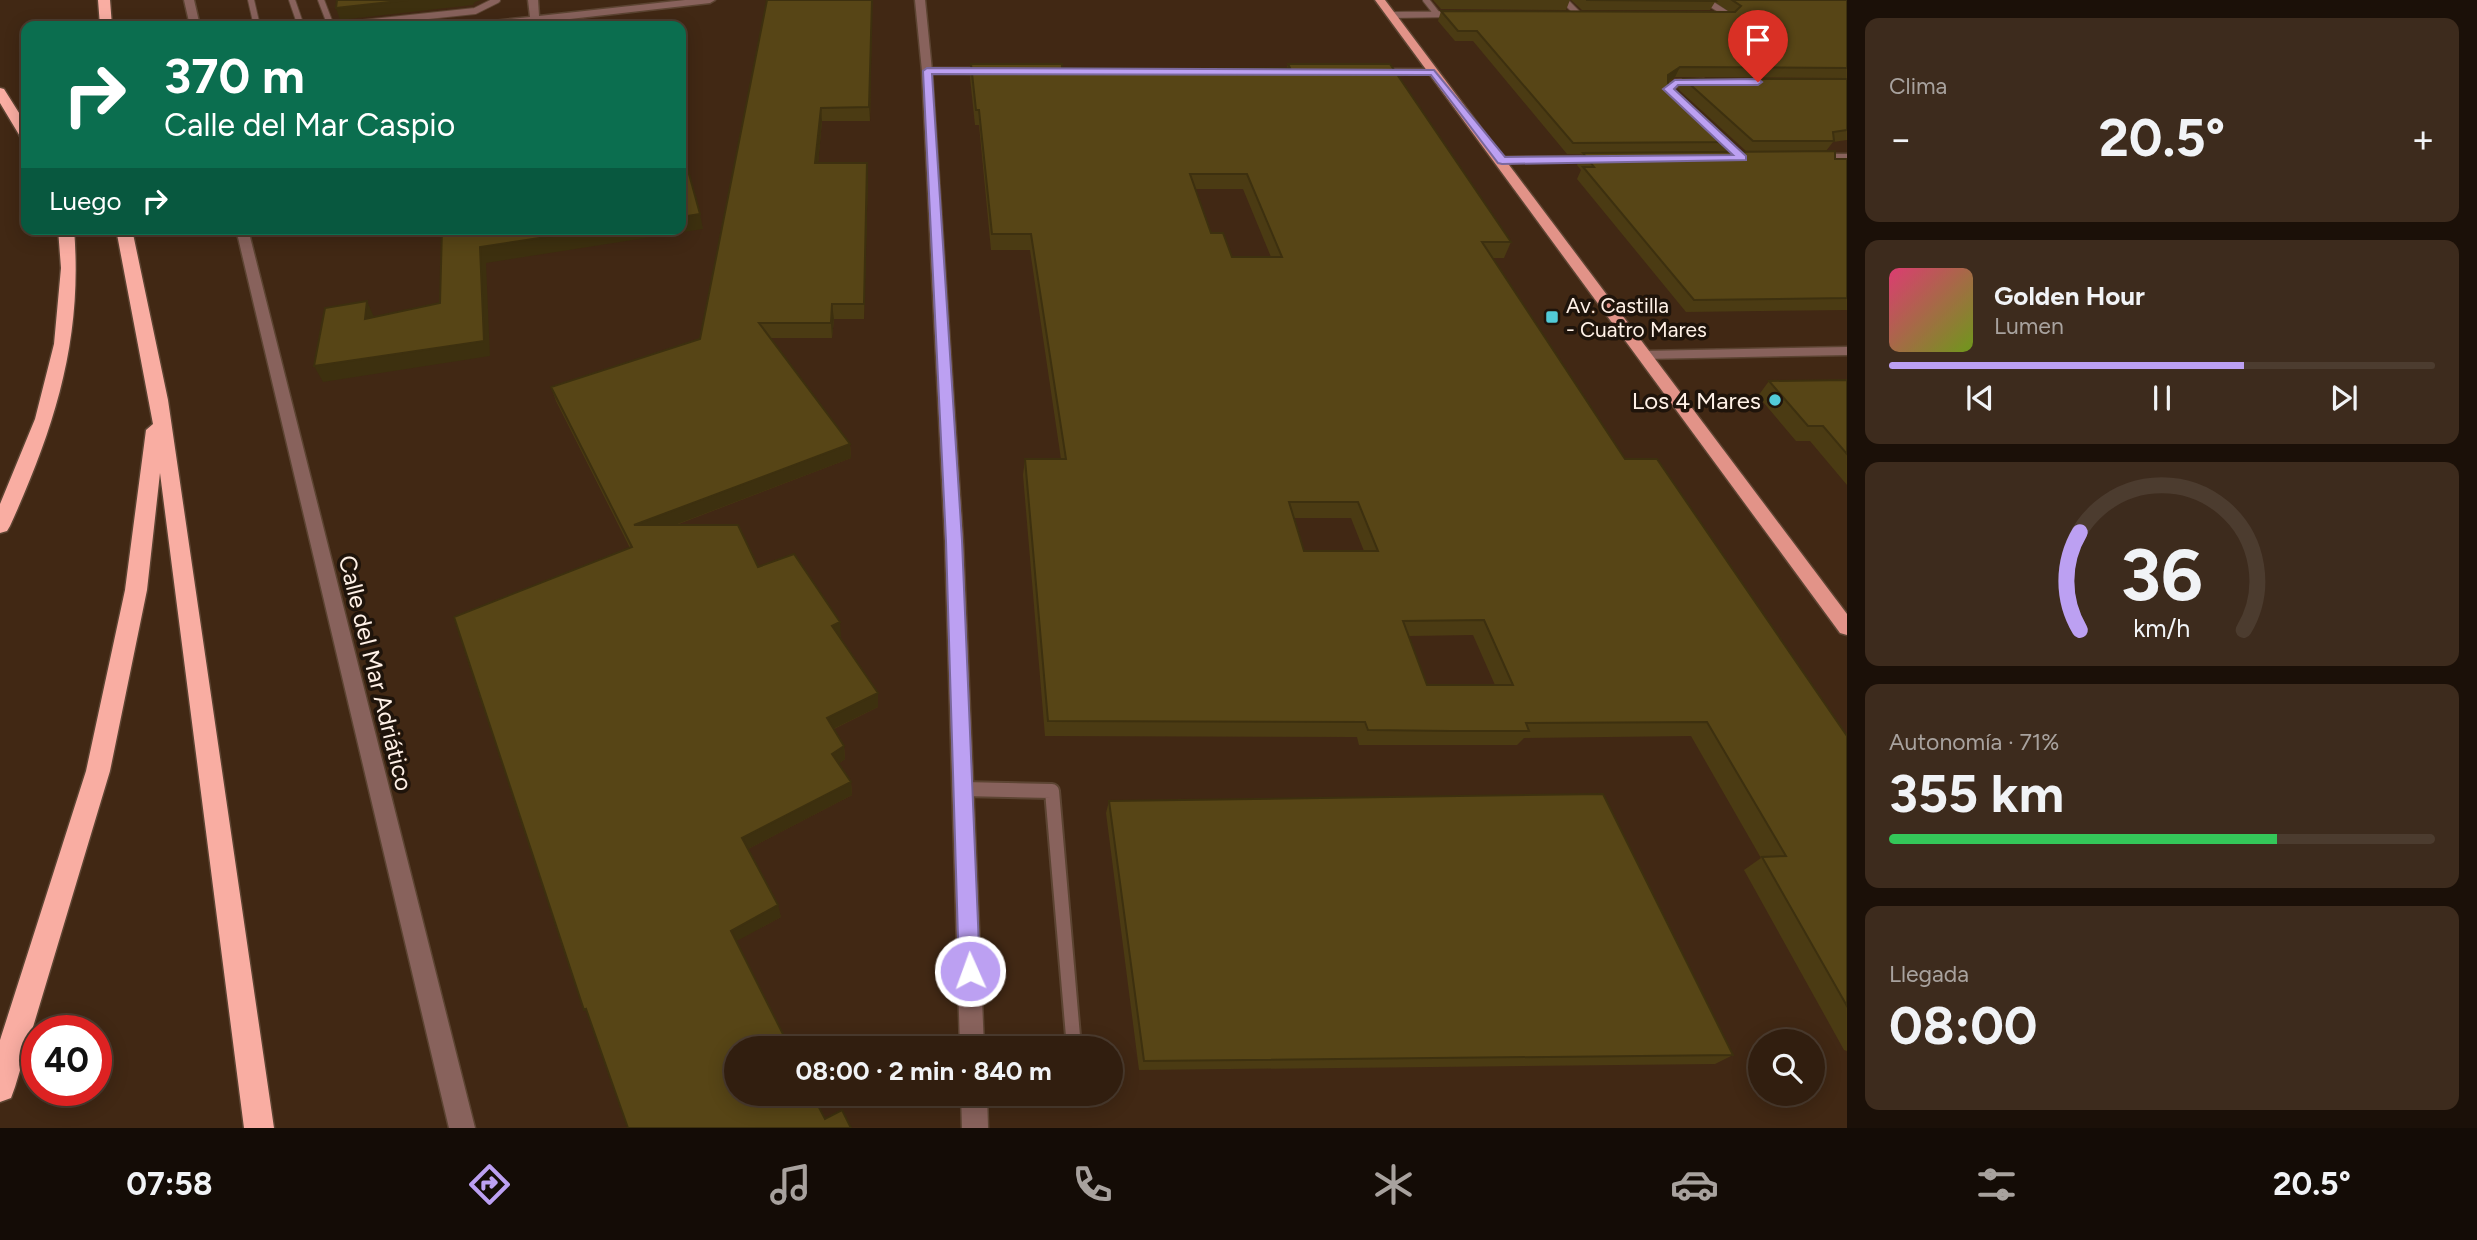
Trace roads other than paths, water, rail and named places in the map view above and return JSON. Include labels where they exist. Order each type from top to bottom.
[{"type":"highway","points":[[104,0],[106,21]]},
{"type":"highway","points":[[0,92],[21,127]]},
{"type":"highway","points":[[0,526],[24,477],[55,385],[68,312],[67,235]]},
{"type":"highway","points":[[125,235],[159,400],[259,1128]]},
{"type":"highway","points":[[0,1087],[98,771],[136,590],[159,400]]},
{"type":"main road","points":[[1380,0],[1502,160],[1847,628]]},
{"type":"street","points":[[188,0],[194,21]]},
{"type":"street","points":[[533,0],[535,20]]},
{"type":"street","points":[[525,21],[710,0]]},
{"type":"street","points":[[920,0],[927,71],[954,541],[972,1036]]},
{"type":"street","points":[[927,71],[1009,71]]},
{"type":"street","points":[[1365,72],[1434,72]]},
{"type":"street","points":[[1686,106],[1668,89],[1675,83],[1716,82]]},
{"type":"street","points":[[1795,158],[1847,157]]},
{"type":"street","points":[[1502,160],[1620,159]]},
{"type":"street","name":"Calle del Mar Adriático","points":[[243,235],[462,1128]]},
{"type":"street","points":[[1644,355],[1847,351]]},
{"type":"street","points":[[974,1106],[975,1128]]},
{"type":"lane","points":[[251,0],[256,21]]},
{"type":"lane","points":[[292,0],[299,21]]},
{"type":"lane","points":[[321,0],[331,21]]},
{"type":"lane","points":[[377,21],[487,8],[497,0]]},
{"type":"lane","points":[[1426,0],[1437,14]]},
{"type":"lane","points":[[1564,0],[1579,15]]},
{"type":"lane","points":[[1705,0],[1730,16],[1716,16]]},
{"type":"lane","points":[[1391,15],[1463,14]]},
{"type":"lane","points":[[1566,15],[1593,15]]},
{"type":"lane","points":[[963,789],[1052,791],[1073,1036]]},
{"type":"place","name":"Av. Castilla - Cuatro Mares","points":[[1552,317]]},
{"type":"place","name":"Los 4 Mares","points":[[1775,400]]}]
